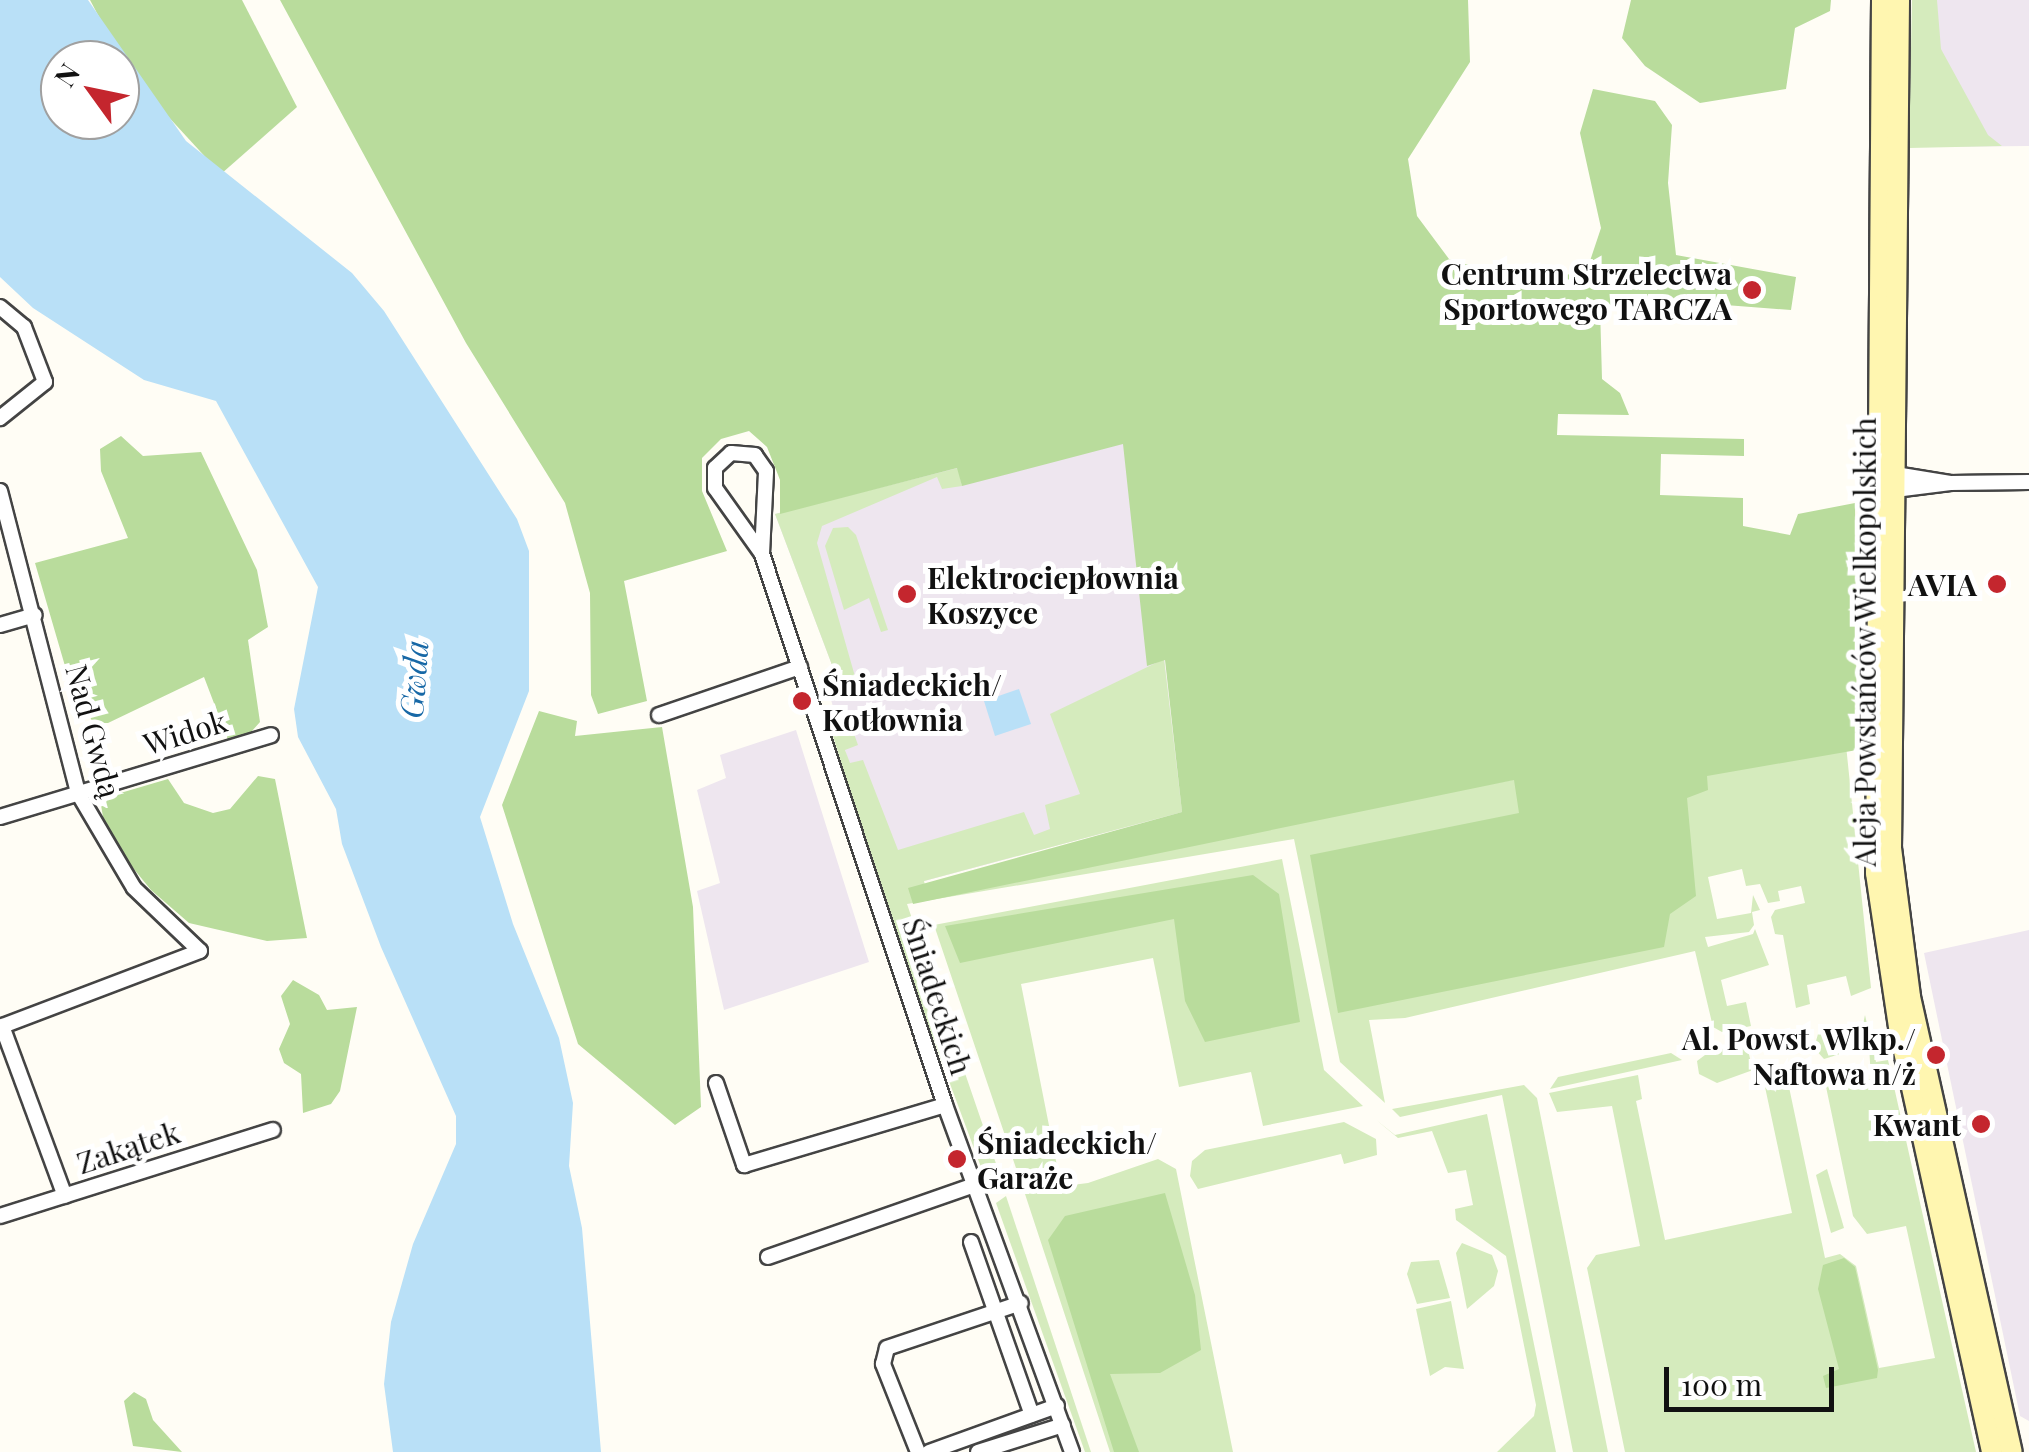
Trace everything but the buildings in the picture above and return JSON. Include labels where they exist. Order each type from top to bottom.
[{"type":"main road","name":"Aleja Powstańców Wielkopolskich","points":[[1882,0],[1889,786],[1900,937],[2012,1452]]},
{"type":"main road","name":"Aleja Powstańców Wielkopolskich","points":[[1899,0],[1887,482],[1872,795],[1880,912],[1900,1032],[1992,1452]]},
{"type":"street","points":[[0,307],[24,327],[45,382],[0,418]]},
{"type":"street","points":[[732,453],[750,453],[766,471],[762,554],[714,485],[716,466],[732,453]]},
{"type":"street","points":[[1887,482],[2029,482]]},
{"type":"street","name":"Nad Gwdą","points":[[0,491],[78,793],[134,888],[200,951],[1,1026]]},
{"type":"street","name":"Śniadeckich","points":[[762,554],[945,1105],[1072,1452]]},
{"type":"street","points":[[0,625],[35,615]]},
{"type":"street","points":[[659,715],[800,668]]},
{"type":"street","name":"Widok","points":[[0,817],[270,735]]},
{"type":"street","points":[[1,1026],[64,1196]]},
{"type":"street","points":[[716,1083],[744,1165],[945,1105]]},
{"type":"street","name":"Zakątek","points":[[0,1216],[273,1130]]},
{"type":"street","points":[[768,1257],[976,1185]]},
{"type":"street","points":[[971,1242],[1032,1414]]},
{"type":"street","points":[[918,1452],[884,1364],[885,1351],[1021,1304]]},
{"type":"street","points":[[929,1452],[1056,1406]]},
{"type":"street","points":[[978,1452],[1063,1425]]},
{"type":"shaded area","points":[[1931,0],[2029,0],[2029,146],[1929,147]]},
{"type":"shaded area","points":[[1137,422],[1182,812],[902,887],[887,901],[825,678],[835,673],[775,514]]},
{"type":"shaded area","points":[[796,730],[869,962],[724,1010],[697,891],[720,883],[697,790],[726,778],[720,755]]},
{"type":"shaded area","points":[[2029,930],[2029,1421],[2020,1416],[1924,953]]},
{"type":"green space","points":[[90,0],[242,0],[297,107],[221,174],[140,86],[140,40],[111,40]]},
{"type":"green space","points":[[280,0],[1468,0],[1470,62],[1408,159],[1417,216],[1449,259],[1515,279],[1586,273],[1601,228],[1580,133],[1593,89],[1655,101],[1672,125],[1668,183],[1676,255],[1796,277],[1791,310],[1648,299],[1600,307],[1602,379],[1620,393],[1629,415],[1558,414],[1557,435],[1744,439],[1744,456],[1661,454],[1660,495],[1743,498],[1743,526],[1790,535],[1798,514],[1855,503],[1857,750],[1707,776],[1708,790],[1687,798],[1696,896],[1670,914],[1664,947],[1338,1013],[1310,855],[1519,813],[1514,780],[913,904],[908,888],[1182,812],[1165,660],[1147,666],[1123,444],[962,486],[957,468],[780,514],[780,480],[767,447],[749,431],[721,439],[702,458],[702,491],[727,551],[624,581],[647,701],[598,714],[591,695],[590,593],[565,503],[466,343]]},
{"type":"green space","points":[[1631,0],[1831,0],[1830,11],[1795,28],[1786,89],[1700,103],[1645,66],[1622,38]]},
{"type":"green space","points":[[1912,0],[1937,0],[1941,49],[1988,135],[2002,146],[1909,148]]},
{"type":"green space","points":[[121,436],[143,456],[201,452],[257,570],[268,627],[248,640],[260,722],[251,732],[228,740],[204,677],[108,723],[93,723],[65,666],[35,563],[128,538],[101,471],[100,449]]},
{"type":"green space","points":[[958,468],[962,486],[942,489],[937,477],[822,526],[817,543],[856,680],[829,690],[825,678],[835,673],[775,514]]},
{"type":"green space","points":[[848,527],[856,535],[888,630],[881,632],[869,598],[844,610],[825,546],[833,528]]},
{"type":"green space","points":[[1164,659],[1182,812],[924,881],[927,893],[1843,716],[1871,988],[1851,996],[1846,976],[1807,985],[1810,1004],[1796,1008],[1783,935],[1775,934],[1771,917],[1775,910],[1805,903],[1801,886],[1778,891],[1780,901],[1768,903],[1760,884],[1746,886],[1742,869],[1708,877],[1717,919],[1751,913],[1753,895],[1760,910],[1752,912],[1754,925],[1749,932],[1705,937],[1708,947],[1753,934],[1755,929],[1769,965],[1721,980],[1727,1006],[1746,1002],[1751,1026],[1722,1032],[1713,1027],[1695,951],[1405,1018],[1369,1020],[1385,1103],[1340,1062],[1294,839],[907,904],[1003,1184],[988,1186],[888,917],[830,726],[848,717],[858,745],[845,750],[850,763],[863,760],[898,850],[1024,812],[1034,835],[1050,829],[1045,805],[1080,794],[1050,714]]},
{"type":"green space","points":[[539,711],[577,721],[575,736],[662,727],[693,907],[701,1107],[675,1125],[578,1044],[502,805]]},
{"type":"green space","points":[[258,776],[275,779],[307,938],[267,941],[189,923],[151,890],[106,835],[100,799],[168,779],[184,803],[213,813],[230,809]]},
{"type":"green space","points":[[1282,859],[1324,1070],[1363,1106],[1263,1126],[1251,1072],[1179,1087],[1153,958],[1021,984],[1058,1171],[1020,1180],[934,925]]},
{"type":"green space","points":[[1253,875],[1279,894],[1300,1022],[1205,1042],[1185,1001],[1174,919],[960,963],[945,926]]},
{"type":"green space","points":[[293,980],[319,995],[327,1010],[357,1007],[340,1091],[331,1104],[303,1113],[301,1074],[284,1063],[279,1049],[290,1024],[281,996]]},
{"type":"green space","points":[[1865,1015],[1876,1062],[1888,1060],[1976,1452],[1625,1452],[1587,1268],[1596,1255],[1640,1246],[1612,1106],[1557,1112],[1549,1093],[1638,1075],[1642,1099],[1636,1101],[1665,1240],[1792,1213],[1762,1073],[1785,1068],[1825,1258],[1840,1254],[1856,1266],[1879,1368],[1935,1358],[1906,1226],[1867,1234],[1853,1216],[1825,1082],[1841,1071],[1844,1086],[1871,1079],[1869,1045],[1824,1059],[1814,1048],[1818,1034],[1863,1024]]},
{"type":"green space","points":[[1746,1043],[1753,1070],[1717,1083],[1699,1074],[1697,1061],[1709,1052]]},
{"type":"green space","points":[[1671,1053],[1682,1060],[1550,1089],[1558,1077]]},
{"type":"green space","points":[[1524,1085],[1537,1098],[1608,1452],[1573,1452],[1502,1095],[1400,1117],[1392,1109]]},
{"type":"green space","points":[[1487,1114],[1556,1452],[1497,1452],[1534,1416],[1536,1405],[1506,1256],[1456,1220],[1455,1209],[1473,1205],[1466,1170],[1448,1173],[1432,1131],[1398,1138],[1375,1119],[1395,1135]]},
{"type":"green space","points":[[1344,1122],[1376,1139],[1377,1155],[1344,1164],[1341,1154],[1198,1189],[1190,1176],[1192,1161],[1205,1150]]},
{"type":"green space","points":[[1158,1159],[1176,1169],[1233,1452],[1110,1452],[1024,1191],[1088,1183]]},
{"type":"green space","points":[[1827,1169],[1844,1228],[1831,1233],[1816,1175]]},
{"type":"green space","points":[[1165,1193],[1195,1295],[1201,1350],[1160,1373],[1110,1374],[1139,1452],[1114,1452],[1048,1240],[1065,1216]]},
{"type":"green space","points":[[1006,1196],[1091,1452],[1085,1452],[996,1203]]},
{"type":"green space","points":[[1462,1243],[1492,1255],[1498,1271],[1494,1286],[1467,1309],[1456,1253]]},
{"type":"green space","points":[[1844,1258],[1855,1267],[1877,1378],[1826,1388],[1823,1376],[1839,1369],[1818,1289],[1823,1265]]},
{"type":"green space","points":[[1439,1260],[1450,1298],[1417,1304],[1407,1274],[1411,1262]]},
{"type":"green space","points":[[1451,1301],[1464,1369],[1445,1367],[1430,1376],[1416,1309]]},
{"type":"green space","points":[[134,1392],[146,1399],[153,1420],[182,1452],[133,1446],[124,1401]]},
{"type":"water","name":"Gwda","points":[[0,0],[88,0],[116,40],[40,40],[40,140],[140,140],[140,75],[186,141],[352,273],[384,311],[517,519],[529,551],[529,691],[480,817],[513,924],[559,1038],[573,1103],[569,1166],[582,1228],[601,1452],[393,1452],[384,1384],[391,1322],[413,1244],[456,1144],[456,1116],[381,947],[342,844],[336,809],[298,737],[294,709],[318,587],[216,401],[144,380],[33,308],[0,277]]},
{"type":"water","points":[[1019,689],[1031,724],[995,736],[984,701]]},
{"type":"place","name":"Centrum Strzelectwa Sportowego TARCZA","points":[[1752,290]]},
{"type":"place","name":"AVIA","points":[[1997,584]]},
{"type":"place","name":"Elektrociepłownia Koszyce","points":[[907,594]]},
{"type":"place","name":"Śniadeckich/ Kotłownia","points":[[802,701]]},
{"type":"place","name":"Al. Powst. Wlkp./ Naftowa n/ż","points":[[1936,1055]]},
{"type":"place","name":"Kwant","points":[[1981,1124]]},
{"type":"place","name":"Śniadeckich/ Garaże","points":[[957,1159]]}]
